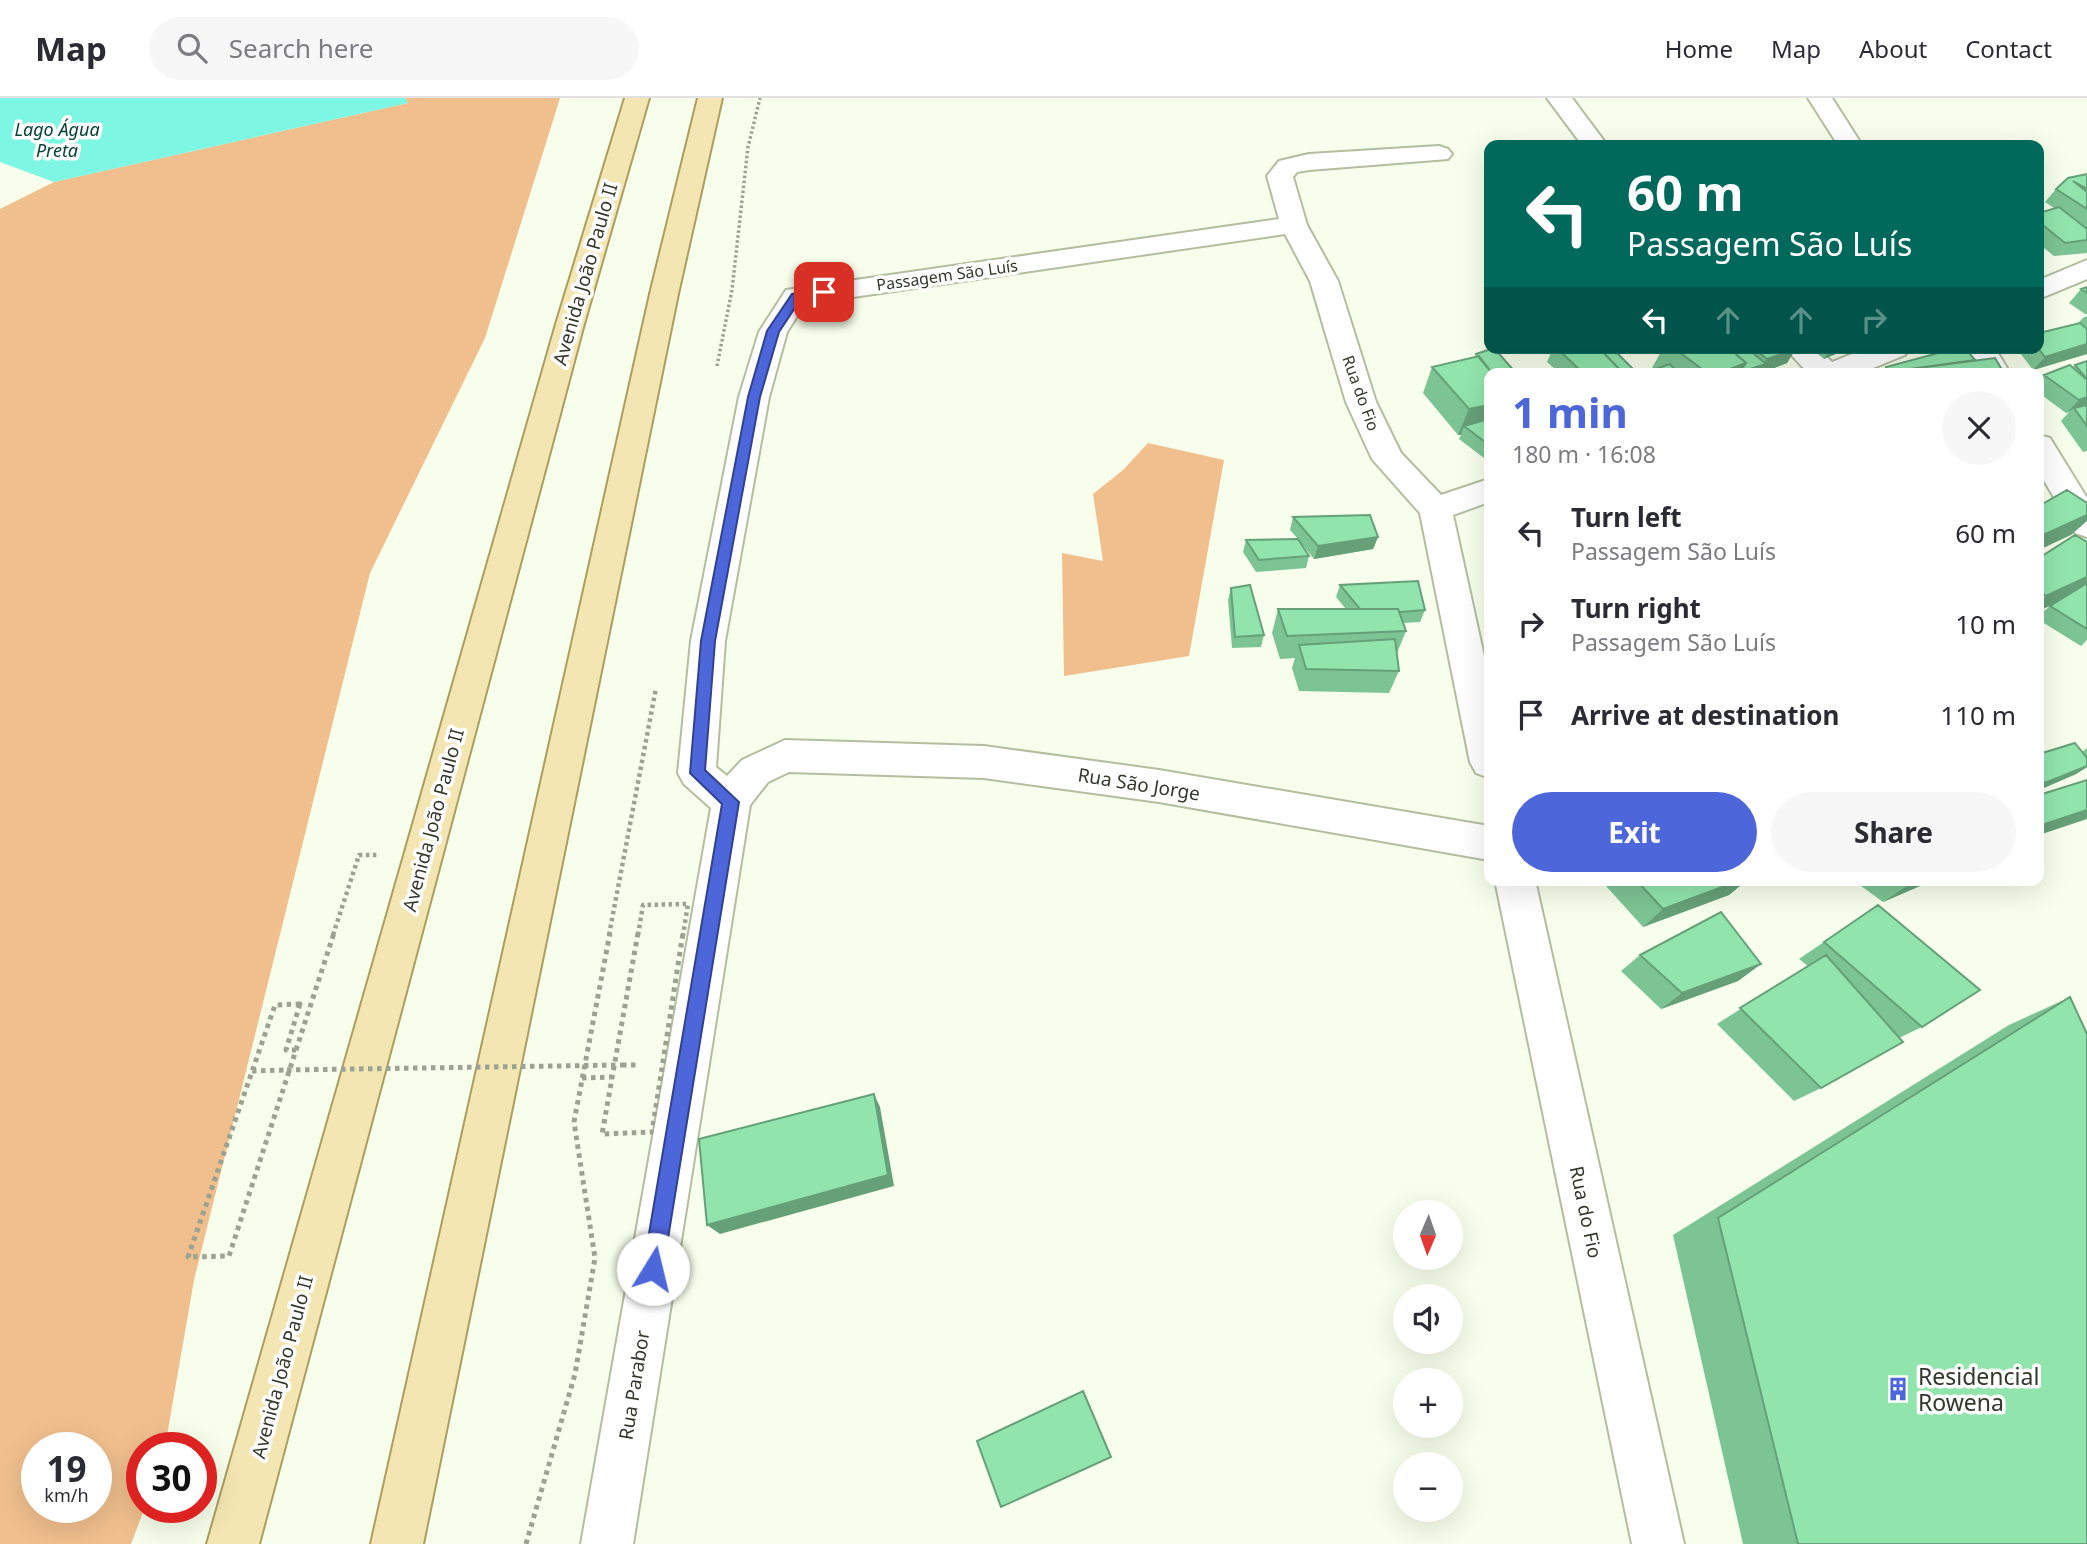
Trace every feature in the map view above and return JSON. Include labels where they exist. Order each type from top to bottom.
[{"type":"main road","name":"Avenida João Paulo II","points":[[233,1544],[570,324],[637,98]]},
{"type":"main road","points":[[397,1544],[658,321],[710,98]]},
{"type":"street","points":[[1559,98],[1591,140]]},
{"type":"street","points":[[1820,98],[1847,140]]},
{"type":"street","name":"Rua do Fio","points":[[1435,509],[1388,459],[1361,402],[1324,281],[1294,225],[1280,176],[1288,166],[1309,162],[1440,154]]},
{"type":"street","name":"Passagem São Luís","points":[[731,802],[697,773],[708,641],[754,397],[773,331],[796,296],[1294,225]]},
{"type":"street","points":[[2044,288],[2087,269]]},
{"type":"street","points":[[1805,354],[1821,368]]},
{"type":"street","points":[[1845,368],[1880,354]]},
{"type":"street","points":[[2044,454],[2087,526]]},
{"type":"street","points":[[1484,492],[1435,509],[1484,739]]},
{"type":"street","name":"Rua Parabor","points":[[607,1544],[731,802],[755,771],[785,756]]},
{"type":"street","name":"Rua São Jorge","points":[[785,756],[984,762],[1159,786],[1484,842]]},
{"type":"street","name":"Rua do Fio","points":[[1516,886],[1658,1544]]},
{"type":"path","points":[[716,368],[732,289],[748,148],[760,98]]},
{"type":"path","points":[[526,1544],[575,1374],[595,1258],[574,1122],[657,685]]},
{"type":"path","points":[[296,1050],[286,1050],[300,1004],[275,1005],[188,1257],[229,1256],[296,1050],[359,855],[424,855]]},
{"type":"path","points":[[252,1071],[622,1065]]},
{"type":"path","points":[[582,1078],[612,1077]]},
{"type":"shaded area","points":[[405,98],[560,98],[485,338],[370,573],[194,1280],[168,1432],[126,1432],[126,1523],[139,1523],[131,1544],[0,1544],[0,209],[54,182],[408,103]]},
{"type":"shaded area","points":[[1148,443],[1224,460],[1189,656],[1064,676],[1062,553],[1103,561],[1093,494],[1123,470]]},
{"type":"water","name":"Lago Água Preta","points":[[0,98],[405,98],[408,103],[54,182],[0,162]]},
{"type":"building","points":[[2087,174],[2087,189],[2073,181],[2087,192],[2087,209],[2056,189],[2068,178]]},
{"type":"building","points":[[2059,207],[2087,229],[2087,240],[2065,243],[2044,226],[2044,212]]},
{"type":"building","points":[[2080,323],[2087,329],[2087,344],[2045,357],[2043,354],[2044,332]]},
{"type":"building","points":[[1484,351],[1484,354],[1499,354],[1512,368],[1488,368],[1476,354]]},
{"type":"building","points":[[1563,354],[1605,354],[1618,368],[1578,368]]},
{"type":"building","points":[[1605,354],[1618,354],[1632,368],[1618,368]]},
{"type":"building","points":[[1682,354],[1736,354],[1746,363],[1732,368],[1700,368]]},
{"type":"building","points":[[1736,354],[1754,354],[1766,364],[1743,368],[1746,363]]},
{"type":"building","points":[[1761,354],[1782,354],[1767,359]]},
{"type":"building","points":[[1935,354],[1970,354],[1975,360],[1917,368],[1886,367]]},
{"type":"building","points":[[1479,356],[1488,368],[1484,368],[1484,406],[1469,409],[1432,367]]},
{"type":"building","points":[[1995,358],[2001,368],[1918,368]]},
{"type":"building","points":[[2087,361],[2087,379],[2075,365]]},
{"type":"building","points":[[2070,365],[2087,380],[2087,397],[2079,400],[2044,375]]},
{"type":"building","points":[[2087,405],[2087,426],[2074,408]]},
{"type":"building","points":[[1484,420],[1484,441],[1464,426]]},
{"type":"building","points":[[2067,490],[2087,503],[2087,515],[2044,535],[2044,503]]},
{"type":"building","points":[[1370,515],[1378,537],[1318,546],[1293,517]]},
{"type":"building","points":[[2075,535],[2087,542],[2087,577],[2046,596],[2044,555]]},
{"type":"building","points":[[1298,539],[1309,556],[1259,560],[1246,540]]},
{"type":"building","points":[[1418,581],[1425,610],[1400,612],[1398,609],[1360,609],[1340,585]]},
{"type":"building","points":[[2087,583],[2087,629],[2050,606]]},
{"type":"building","points":[[1250,585],[1264,635],[1235,637],[1231,588]]},
{"type":"building","points":[[1278,609],[1398,609],[1406,631],[1287,636]]},
{"type":"building","points":[[1395,639],[1399,671],[1306,669],[1299,645]]},
{"type":"building","points":[[2075,743],[2087,758],[2087,766],[2045,783],[2044,752]]},
{"type":"building","points":[[2087,780],[2087,810],[2044,824],[2044,793]]},
{"type":"building","points":[[1642,886],[1725,886],[1663,909]]},
{"type":"building","points":[[1878,905],[1980,990],[1922,1027],[1824,942]]},
{"type":"building","points":[[1721,912],[1761,964],[1682,993],[1640,955]]},
{"type":"building","points":[[1826,955],[1903,1042],[1821,1088],[1740,1008]]},
{"type":"building","name":"Residencial Rowena","points":[[2070,997],[2087,1034],[2087,1544],[1798,1544],[1718,1218]]},
{"type":"building","points":[[874,1094],[888,1175],[707,1225],[699,1139]]},
{"type":"building","points":[[1083,1391],[1111,1457],[1001,1507],[977,1441]]},
{"type":"place","name":"Residencial Rowena","points":[[1898,1389]]},
{"type":"route","points":[[653,1269],[731,802],[697,773],[708,641],[754,397],[773,331],[796,296],[824,292]]}]
